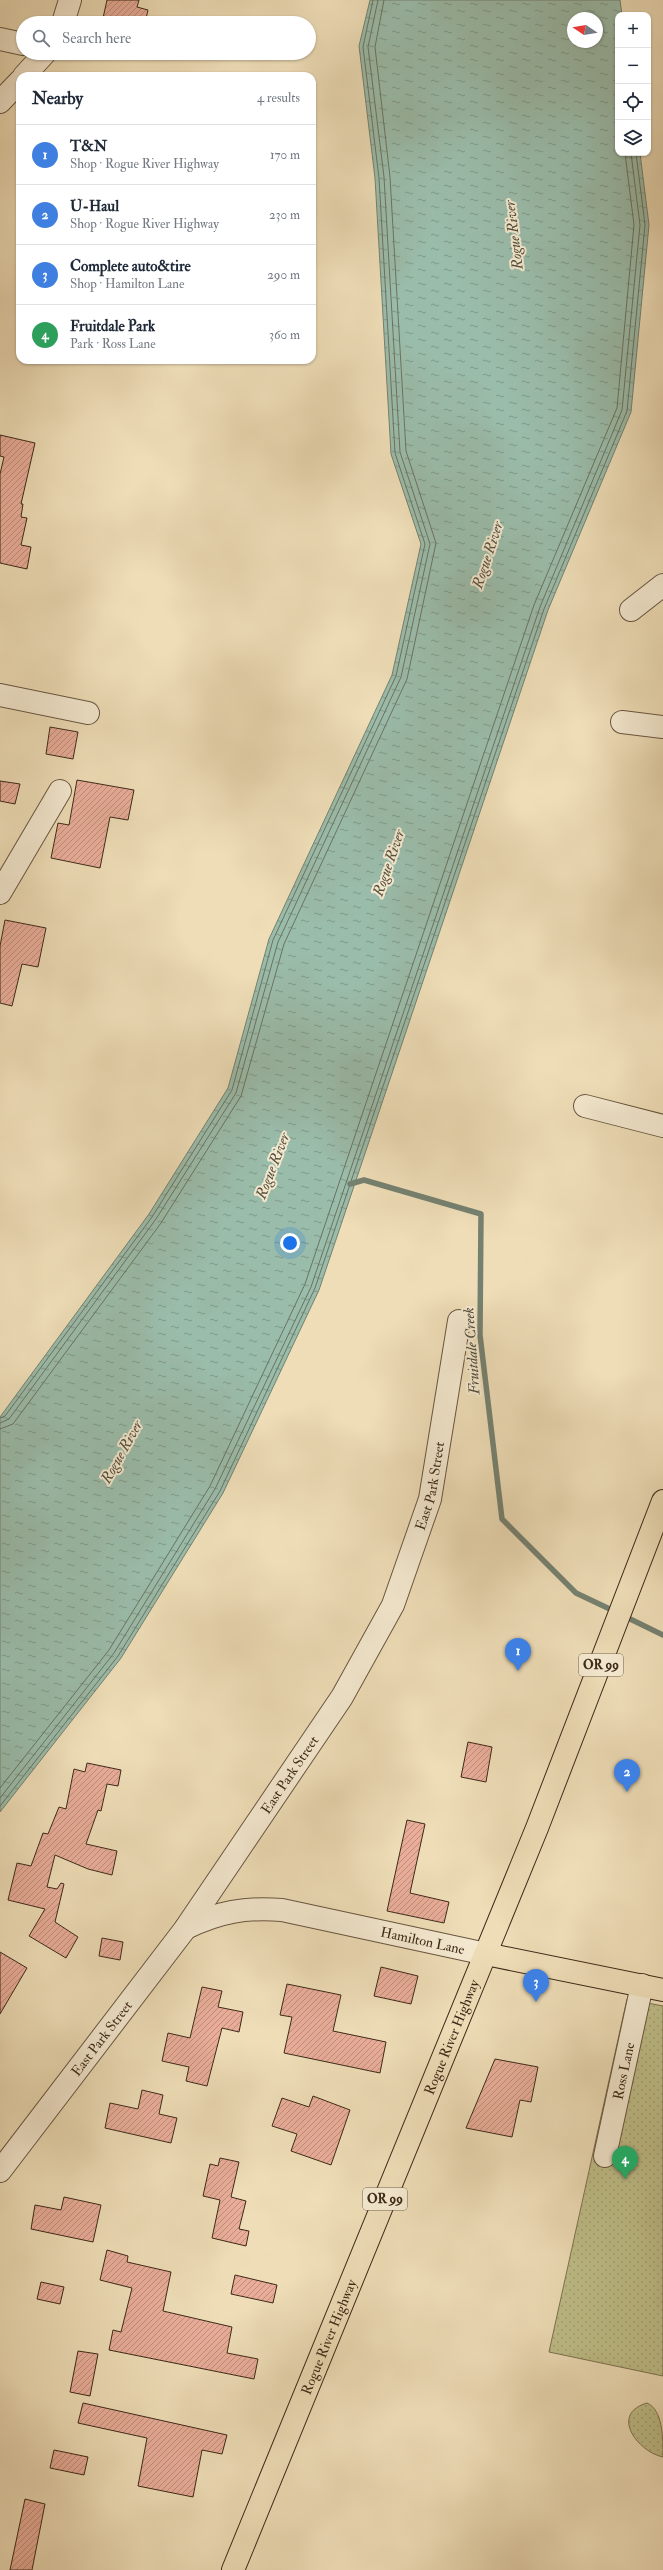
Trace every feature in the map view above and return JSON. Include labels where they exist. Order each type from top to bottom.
[{"type":"main road","name":"Rogue River Highway","points":[[233,2570],[486,1954],[570,1744],[663,1501]]},
{"type":"main road","name":"Hamilton Lane","points":[[486,1954],[653,1987]]},
{"type":"street","points":[[65,16],[70,0]]},
{"type":"street","points":[[0,39],[16,42]]},
{"type":"street","points":[[28,72],[39,60]]},
{"type":"street","points":[[0,102],[16,85]]},
{"type":"street","points":[[631,610],[663,585]]},
{"type":"street","points":[[0,695],[88,713]]},
{"type":"street","points":[[622,722],[663,727]]},
{"type":"street","points":[[0,893],[60,791]]},
{"type":"street","points":[[585,1106],[663,1126]]},
{"type":"street","name":"East Park Street","points":[[0,2172],[185,1929],[342,1697],[393,1605],[430,1499],[459,1321]]},
{"type":"street","name":"Hamilton Lane","points":[[185,1929],[210,1916],[256,1908],[282,1910],[486,1954]]},
{"type":"street","name":"Ross Lane","points":[[605,2156],[653,1987]]},
{"type":"green space","points":[[627,1999],[663,2006],[663,2376],[549,2352]]},
{"type":"green space","points":[[647,2403],[656,2412],[659,2418],[663,2442],[663,2457],[654,2454],[645,2448],[637,2441],[631,2432],[629,2424],[630,2415],[636,2408]]},
{"type":"water","name":"Rogue River","points":[[370,0],[620,0],[622,12],[615,12],[615,156],[640,156],[649,225],[631,412],[548,610],[319,1290],[223,1493],[121,1658],[0,1812],[0,1417],[149,1214],[228,1088],[269,939],[392,675],[421,544],[391,454],[375,178],[359,46]]},
{"type":"building","points":[[107,0],[139,0],[137,7],[148,10],[147,16],[103,16]]},
{"type":"building","points":[[0,435],[35,443],[21,504],[23,504],[21,517],[27,518],[21,545],[31,547],[27,569],[0,563],[0,474],[4,457],[0,456]]},
{"type":"building","points":[[50,727],[78,732],[73,759],[46,754]]},
{"type":"building","points":[[77,780],[134,790],[128,820],[110,817],[100,868],[51,858],[58,823],[69,825]]},
{"type":"building","points":[[0,781],[20,784],[15,804],[0,801]]},
{"type":"building","points":[[5,920],[46,928],[38,967],[22,964],[12,1006],[0,1003],[0,946]]},
{"type":"building","points":[[468,1742],[492,1747],[486,1782],[461,1777]]},
{"type":"building","points":[[87,1763],[121,1770],[118,1786],[107,1784],[101,1811],[98,1810],[86,1844],[117,1851],[112,1875],[88,1869],[55,1855],[47,1887],[57,1889],[61,1883],[64,1884],[55,1922],[78,1937],[66,1958],[29,1936],[45,1909],[8,1900],[17,1863],[31,1866],[43,1833],[48,1834],[59,1807],[66,1809],[74,1769],[85,1772]]},
{"type":"building","points":[[407,1820],[425,1824],[410,1893],[449,1902],[444,1923],[387,1911]]},
{"type":"building","points":[[102,1938],[123,1942],[120,1960],[99,1956]]},
{"type":"building","points":[[0,1952],[27,1968],[0,2014]]},
{"type":"building","points":[[381,1967],[418,1976],[411,2004],[374,1996]]},
{"type":"building","points":[[287,1984],[341,1995],[333,2031],[386,2042],[380,2073],[284,2053],[292,2017],[280,2015]]},
{"type":"building","points":[[202,1987],[222,1991],[218,2007],[243,2012],[239,2032],[222,2028],[207,2086],[186,2081],[189,2067],[162,2061],[168,2033],[190,2038]]},
{"type":"building","points":[[495,2059],[538,2067],[531,2102],[520,2100],[512,2137],[466,2128]]},
{"type":"building","points":[[142,2090],[163,2095],[159,2114],[177,2118],[171,2143],[105,2128],[110,2103],[138,2109]]},
{"type":"building","points":[[313,2096],[350,2110],[331,2165],[291,2151],[297,2134],[272,2126],[282,2098],[309,2107]]},
{"type":"building","points":[[220,2158],[239,2162],[231,2197],[246,2201],[239,2229],[249,2231],[246,2246],[212,2238],[220,2200],[203,2196],[210,2164],[218,2166]]},
{"type":"building","points":[[64,2197],[101,2205],[93,2242],[31,2229],[35,2205],[61,2210]]},
{"type":"building","points":[[107,2250],[128,2256],[127,2262],[171,2272],[163,2311],[232,2327],[227,2353],[258,2359],[254,2379],[109,2350],[113,2330],[121,2332],[132,2288],[100,2280]]},
{"type":"building","points":[[235,2275],[277,2285],[273,2303],[231,2294]]},
{"type":"building","points":[[41,2282],[64,2287],[60,2304],[37,2299]]},
{"type":"building","points":[[78,2351],[98,2354],[90,2396],[70,2392]]},
{"type":"building","points":[[83,2403],[227,2435],[222,2454],[202,2450],[193,2497],[138,2486],[147,2438],[78,2423]]},
{"type":"building","points":[[54,2450],[88,2457],[84,2475],[50,2468]]},
{"type":"building","points":[[25,2499],[45,2504],[32,2570],[10,2570]]},
{"type":"waterway","name":"Fruitdale Creek","points":[[350,1184],[364,1180],[481,1214],[480,1335],[502,1519],[576,1593],[616,1612]]},
{"type":"waterway","name":"Fruitdale Creek","points":[[624,1616],[663,1635]]},
{"type":"place","name":"T&N","points":[[518,1671]]},
{"type":"place","name":"U-Haul","points":[[627,1792]]},
{"type":"place","name":"Complete auto&tire","points":[[536,2002]]},
{"type":"place","name":"Fruitdale Park","points":[[625,2179]]}]
